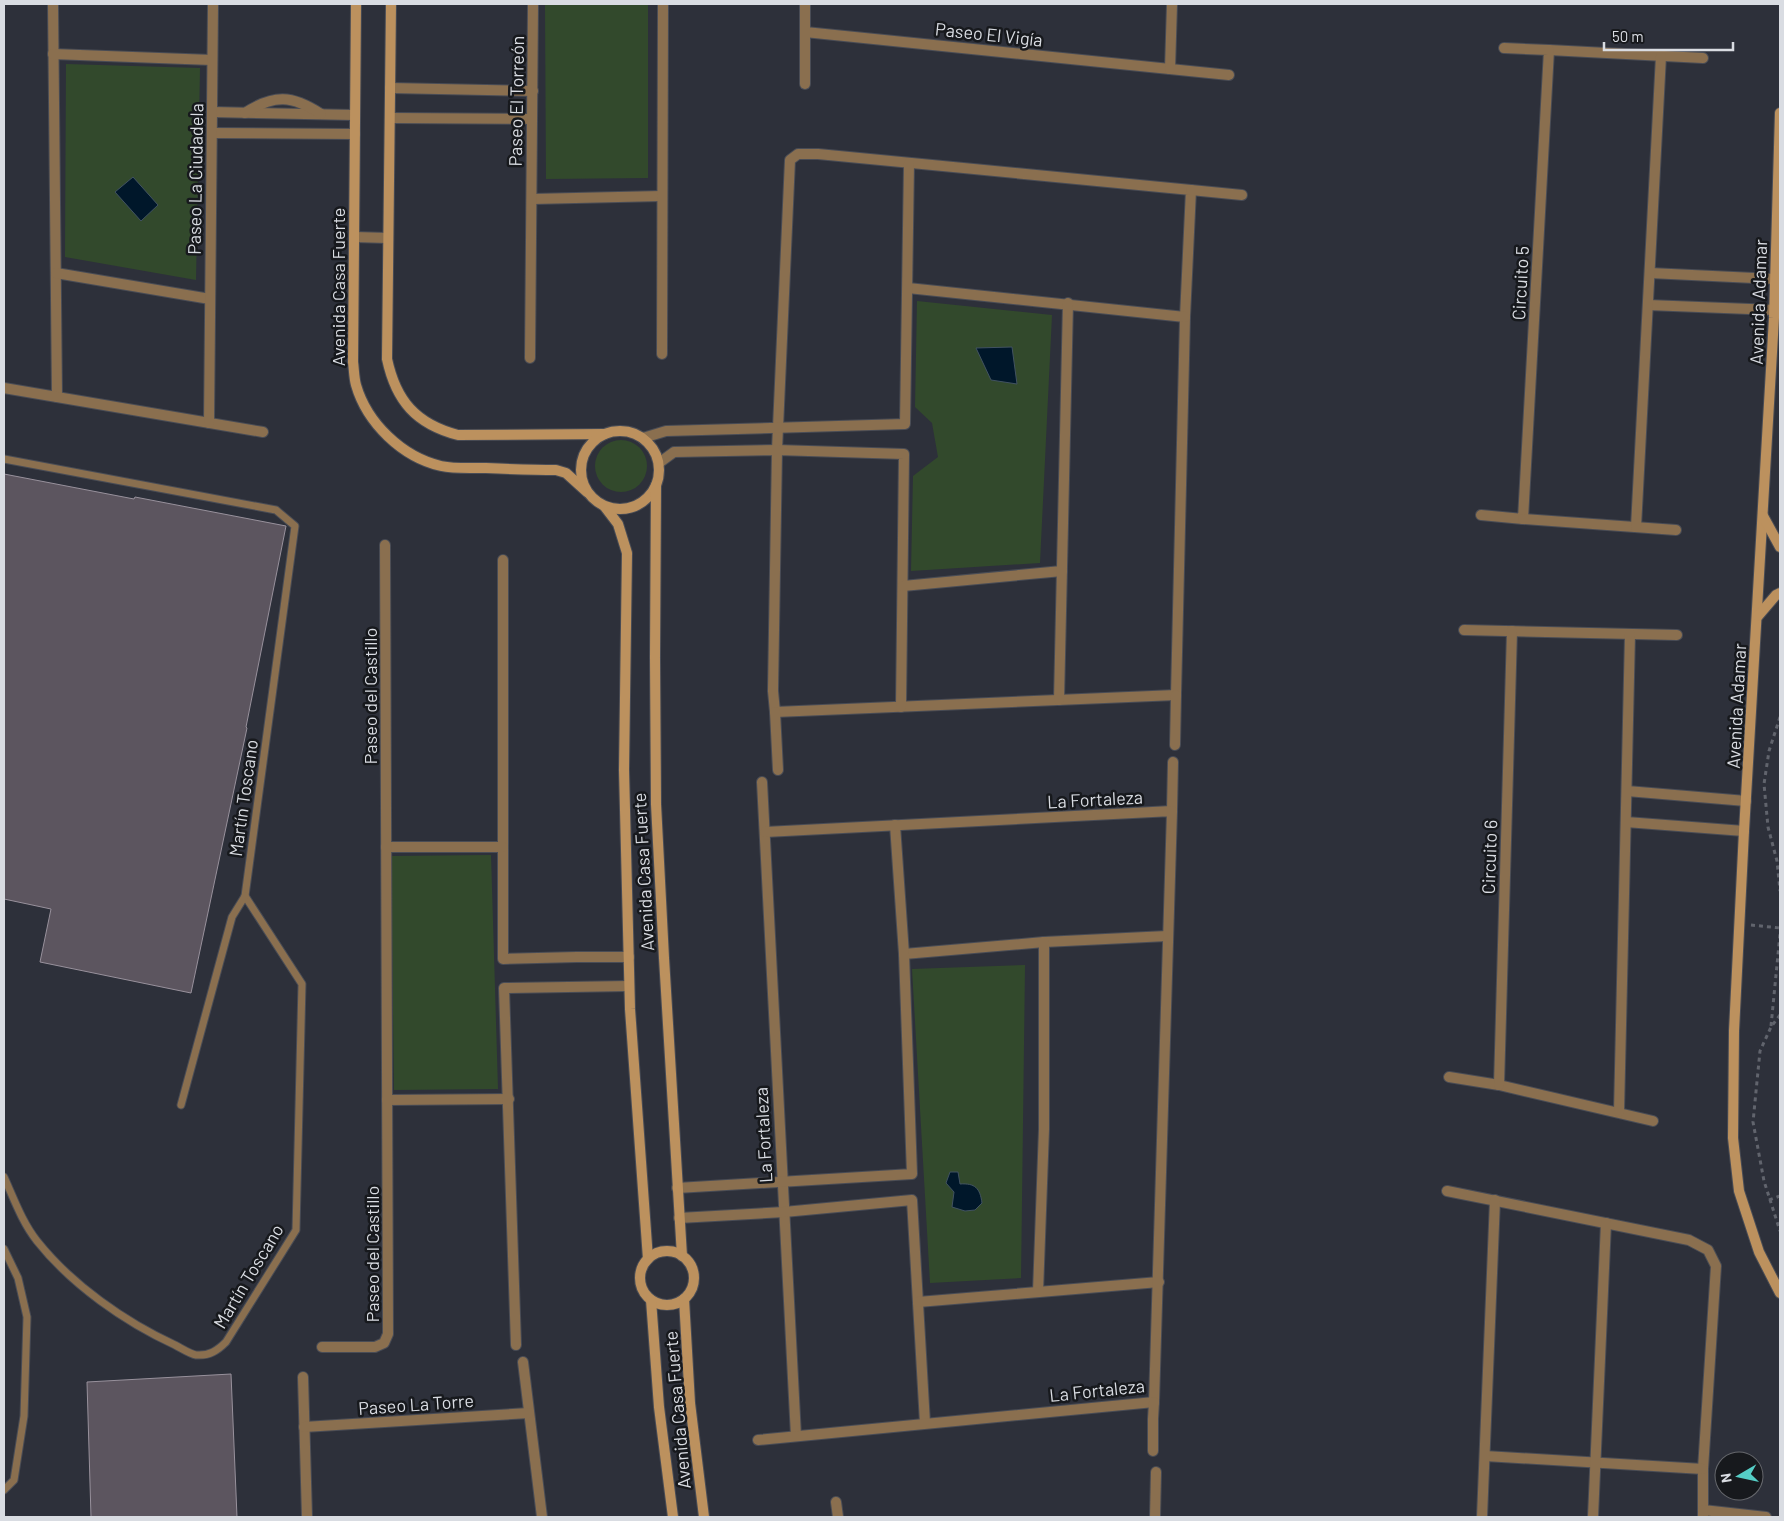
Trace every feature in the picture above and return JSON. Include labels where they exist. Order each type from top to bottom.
[{"type":"street","points":[[53,4],[57,397]]},
{"type":"street","name":"Paseo La Ciudadela","points":[[209,422],[213,4]]},
{"type":"street","name":"Avenida Casa Fuerte","points":[[356,4],[353,362],[356,384],[366,409],[382,430],[400,447],[422,460],[442,466],[556,470],[570,476],[586,492]]},
{"type":"street","points":[[391,4],[387,359],[392,379],[401,398],[413,412],[425,421],[440,430],[458,435],[605,434],[618,431],[631,432],[643,438],[653,449],[658,463],[659,474],[656,485],[648,498],[635,507],[620,510],[604,507],[586,492],[580,476],[582,458],[591,443],[605,434]]},
{"type":"street","name":"Paseo El Torreón","points":[[530,358],[533,4]]},
{"type":"street","points":[[662,4],[662,354]]},
{"type":"street","points":[[805,4],[805,84]]},
{"type":"street","points":[[1170,69],[1172,4]]},
{"type":"street","name":"Paseo El Vigía","points":[[805,32],[1229,75]]},
{"type":"street","points":[[1504,48],[1703,58]]},
{"type":"street","name":"Circuito 5","points":[[1523,519],[1549,50]]},
{"type":"street","points":[[53,54],[212,60]]},
{"type":"street","points":[[1636,527],[1661,56]]},
{"type":"street","points":[[390,88],[533,91]]},
{"type":"street","points":[[245,113],[264,101],[283,99],[302,103],[322,115]]},
{"type":"street","points":[[212,112],[356,116]]},
{"type":"street","name":"Avenida Adamar","points":[[1780,113],[1775,310],[1744,831],[1734,1031],[1733,1138],[1740,1191],[1759,1252],[1780,1293]]},
{"type":"street","points":[[390,118],[532,119]]},
{"type":"street","points":[[212,132],[355,134]]},
{"type":"street","points":[[778,770],[773,691],[777,450],[790,160],[798,154],[818,154],[1242,195]]},
{"type":"street","points":[[643,438],[666,431],[779,426],[905,424],[909,163]]},
{"type":"street","points":[[1175,745],[1185,317],[1191,190]]},
{"type":"street","points":[[532,199],[662,196]]},
{"type":"street","points":[[354,237],[388,238]]},
{"type":"street","points":[[56,272],[210,299]]},
{"type":"street","points":[[1650,273],[1775,278]]},
{"type":"street","points":[[908,288],[1068,303],[1185,317]]},
{"type":"street","points":[[1059,700],[1068,303]]},
{"type":"street","points":[[1648,305],[1775,310]]},
{"type":"street","points":[[4,388],[263,432]]},
{"type":"street","points":[[658,463],[674,452],[777,450],[904,454],[901,707]]},
{"type":"street","name":"Avenida Casa Fuerte","points":[[656,485],[656,804],[682,1256]]},
{"type":"street","name":"Avenida Casa Fuerte","points":[[604,507],[618,524],[627,553],[624,770],[629,986],[648,1260]]},
{"type":"street","points":[[1481,515],[1676,530]]},
{"type":"street","points":[[1763,515],[1780,547]]},
{"type":"street","name":"Paseo del Castillo","points":[[322,1347],[375,1347],[384,1343],[388,1334],[385,545]]},
{"type":"street","points":[[503,560],[503,959],[629,957]]},
{"type":"street","points":[[903,586],[1062,571]]},
{"type":"street","points":[[1758,616],[1776,595],[1780,593]]},
{"type":"street","points":[[1464,630],[1677,635]]},
{"type":"street","name":"Circuito 6","points":[[1499,1084],[1512,631]]},
{"type":"street","points":[[1619,1112],[1630,634]]},
{"type":"street","points":[[775,712],[1176,695]]},
{"type":"street","points":[[1172,811],[1173,762]]},
{"type":"street","name":"La Fortaleza","points":[[762,782],[796,1436]]},
{"type":"street","points":[[1627,791],[1746,801]]},
{"type":"street","name":"La Fortaleza","points":[[758,1440],[1154,1402],[1172,811],[765,832]]},
{"type":"street","points":[[1626,822],[1744,831]]},
{"type":"street","points":[[677,1188],[912,1174],[904,954],[895,825]]},
{"type":"street","points":[[386,847],[503,847]]},
{"type":"street","points":[[904,954],[1044,942],[1167,936]]},
{"type":"street","points":[[1038,1292],[1044,1129],[1044,942]]},
{"type":"street","points":[[516,1345],[504,988],[629,986]]},
{"type":"street","points":[[1449,1077],[1499,1084],[1653,1121]]},
{"type":"street","points":[[387,1100],[508,1098]]},
{"type":"street","points":[[1447,1191],[1689,1240],[1708,1250],[1716,1266],[1703,1514],[1766,1517]]},
{"type":"street","points":[[679,1218],[784,1212],[912,1200],[925,1423]]},
{"type":"street","points":[[1482,1517],[1495,1200]]},
{"type":"street","points":[[1593,1517],[1606,1223]]},
{"type":"street","points":[[674,1252],[682,1256],[693,1272],[692,1287],[684,1299],[674,1305],[662,1305],[651,1300],[645,1294],[641,1285],[640,1276],[643,1267],[656,1254],[674,1252]]},
{"type":"street","points":[[918,1302],[1159,1282]]},
{"type":"street","name":"Avenida Casa Fuerte","points":[[684,1299],[690,1402],[704,1517]]},
{"type":"street","name":"Avenida Casa Fuerte","points":[[651,1300],[660,1407],[673,1517]]},
{"type":"street","points":[[523,1362],[542,1517]]},
{"type":"street","points":[[303,1377],[307,1517]]},
{"type":"street","points":[[1153,1451],[1154,1402]]},
{"type":"street","name":"Paseo La Torre","points":[[304,1427],[529,1413]]},
{"type":"street","points":[[1485,1456],[1704,1469]]},
{"type":"street","points":[[1155,1517],[1156,1472]]},
{"type":"street","points":[[836,1502],[838,1517]]},
{"type":"lane","name":"Martín Toscano","points":[[4,459],[276,510],[295,526],[245,896],[302,984],[296,1230],[226,1342],[216,1352],[196,1355],[161,1339],[122,1316],[70,1277],[24,1222],[4,1177]]},
{"type":"lane","points":[[181,1105],[232,918],[245,896]]},
{"type":"lane","points":[[4,1249],[18,1278],[27,1317],[24,1416],[14,1480],[4,1490]]},
{"type":"path","points":[[1780,717],[1769,751],[1764,784],[1768,827],[1777,861],[1780,891]]},
{"type":"path","points":[[1777,861],[1780,855]]},
{"type":"path","points":[[1740,924],[1780,928]]},
{"type":"path","points":[[1771,1027],[1780,934]]},
{"type":"path","points":[[1780,1015],[1771,1027],[1760,1051],[1754,1122],[1764,1181],[1780,1231]]},
{"type":"path","points":[[1769,1200],[1780,1196]]},
{"type":"green space","points":[[545,5],[648,5],[648,178],[546,179]]},
{"type":"green space","points":[[66,64],[200,68],[196,280],[65,257]]},
{"type":"green space","points":[[917,301],[1052,315],[1040,563],[911,571],[913,476],[938,457],[932,423],[915,407]]},
{"type":"green space","points":[[616,440],[626,440],[640,447],[647,461],[647,471],[640,485],[626,492],[616,492],[606,488],[599,481],[595,471],[595,461],[599,451],[606,444]]},
{"type":"green space","points":[[491,855],[498,1089],[394,1090],[391,856]]},
{"type":"green space","points":[[1025,965],[1021,1278],[930,1283],[912,969]]},
{"type":"water","points":[[133,177],[158,205],[141,221],[115,192]]},
{"type":"water","points":[[1012,347],[1017,384],[991,380],[976,348]]},
{"type":"water","points":[[950,1172],[958,1172],[960,1184],[969,1184],[978,1190],[982,1203],[975,1210],[965,1211],[952,1207],[954,1192],[946,1183]]},
{"type":"building","points":[[4,474],[286,526],[247,728],[191,993],[40,962],[51,909],[4,899]]},
{"type":"building","points":[[231,1374],[237,1517],[91,1517],[87,1382]]}]
